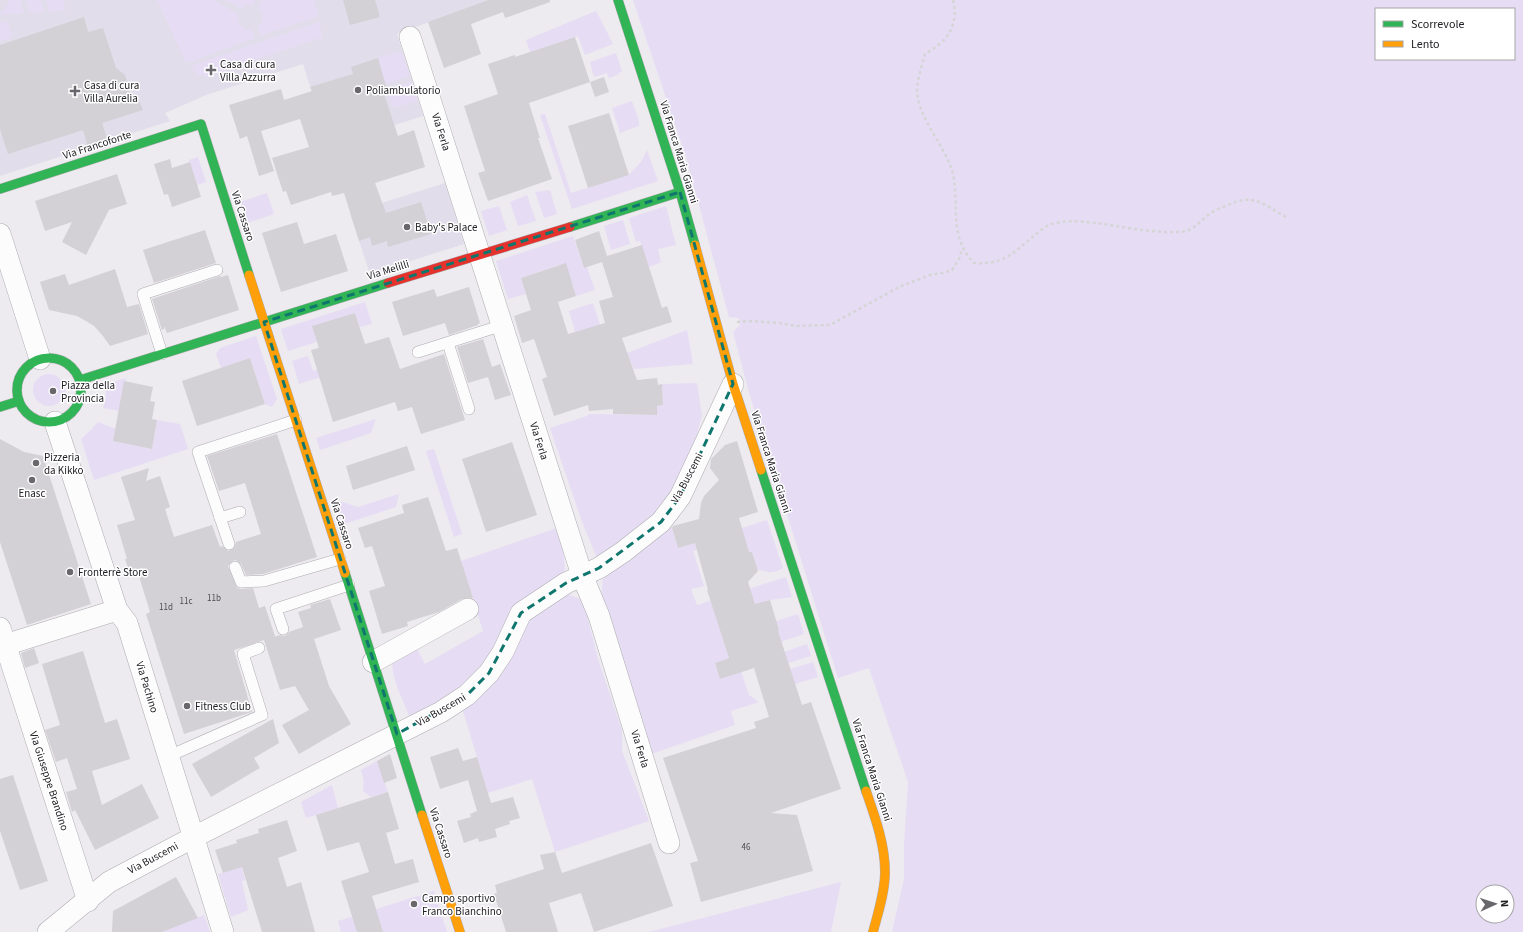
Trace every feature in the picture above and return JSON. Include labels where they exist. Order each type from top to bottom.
[{"type":"street","name":"Via Franca Maria Gianni","points":[[618,0],[680,192],[733,384],[878,827],[883,851],[885,872],[884,890],[873,932]]},
{"type":"street","name":"Via Ferla","points":[[410,37],[582,575],[599,616],[669,843]]},
{"type":"street","name":"Via Francofonte","points":[[0,189],[201,124]]},
{"type":"street","name":"Via Cassaro","points":[[201,124],[460,932]]},
{"type":"street","name":"Via Melilli","points":[[80,380],[680,192]]},
{"type":"street","points":[[0,234],[40,360]]},
{"type":"street","points":[[52,358],[64,362],[74,370],[80,380],[81,394],[77,407],[68,416],[56,422],[44,422],[34,418],[25,411],[19,401],[19,379],[28,367],[40,360],[52,358]]},
{"type":"street","name":"Via Buscemi","points":[[48,932],[109,882],[194,837],[441,712],[467,695],[490,673],[503,652],[522,613],[566,583],[605,564],[661,522],[680,497],[733,384]]},
{"type":"street","points":[[0,407],[19,401]]},
{"type":"street","name":"Via Pachino","points":[[56,422],[116,610],[127,623],[223,932]]},
{"type":"street","points":[[373,662],[468,609]]},
{"type":"street","points":[[4,650],[116,610]]},
{"type":"street","name":"Via Giuseppe Brandino","points":[[4,650],[88,900]]},
{"type":"lane","points":[[162,354],[143,294],[217,270]]},
{"type":"lane","points":[[418,352],[503,325]]},
{"type":"lane","points":[[448,343],[469,409]]},
{"type":"lane","points":[[228,544],[198,452],[296,420]]},
{"type":"lane","points":[[220,518],[240,512]]},
{"type":"lane","points":[[235,566],[241,582],[264,582],[340,558]]},
{"type":"lane","points":[[283,629],[276,608],[349,585]]},
{"type":"lane","points":[[169,756],[262,715],[243,654],[259,648]]},
{"type":"path","points":[[954,0],[955,16],[953,27],[938,46],[925,54],[917,90],[926,120],[948,160],[952,174],[958,235],[962,249],[974,263],[996,262],[1008,257],[1050,224],[1073,221],[1151,231],[1182,232],[1190,230],[1207,215],[1220,208],[1236,201],[1248,198],[1259,201],[1286,217]]},
{"type":"path","points":[[717,326],[739,321],[779,323],[796,326],[830,325],[899,287],[930,275],[952,270],[959,259],[962,249]]},
{"type":"highlighted area","points":[[680,192],[733,384],[680,497],[661,522],[599,568],[566,583],[521,613],[489,673],[467,695],[397,734],[264,322]]},
{"type":"shaded area","points":[[0,0],[488,0],[397,34],[423,116],[329,146],[303,64],[206,95],[165,113],[170,121],[0,176]]},
{"type":"shaded area","points":[[9,0],[20,0],[24,13],[0,15],[8,4]]},
{"type":"shaded area","points":[[26,0],[41,0],[44,12],[31,13]]},
{"type":"shaded area","points":[[46,0],[63,0],[66,10],[49,12]]},
{"type":"shaded area","points":[[157,0],[212,0],[237,13],[239,23],[247,30],[252,30],[255,38],[186,63]]},
{"type":"shaded area","points":[[225,0],[255,0],[253,5],[246,5],[242,9]]},
{"type":"shaded area","points":[[261,0],[314,0],[319,16],[260,36],[257,28],[263,18],[262,13],[258,8]]},
{"type":"shaded area","points":[[633,0],[1523,0],[1523,932],[892,932],[904,879],[904,845],[908,782],[869,668],[838,678],[750,396],[733,332],[740,325],[739,318],[729,317],[686,157]]},
{"type":"shaded area","points":[[596,11],[613,44],[585,55],[578,36],[530,52],[526,40]]},
{"type":"shaded area","points":[[3,21],[7,21],[12,37],[0,41],[0,25]]},
{"type":"shaded area","points":[[319,22],[323,37],[207,76],[199,75],[190,66]]},
{"type":"shaded area","points":[[402,51],[410,76],[385,84],[378,58]]},
{"type":"shaded area","points":[[616,53],[622,71],[609,78],[607,73],[594,77],[590,62]]},
{"type":"shaded area","points":[[412,82],[418,101],[393,108],[387,89]]},
{"type":"shaded area","points":[[632,101],[639,121],[639,126],[620,133],[612,108]]},
{"type":"shaded area","points":[[545,114],[571,193],[629,175],[641,162],[647,150],[658,181],[572,209],[540,115]]},
{"type":"shaded area","points":[[198,157],[206,182],[197,185],[189,160]]},
{"type":"shaded area","name":"Baby's Palace","points":[[445,183],[464,244],[370,274],[350,213]]},
{"type":"shaded area","points":[[550,190],[557,214],[544,218],[535,192]]},
{"type":"shaded area","points":[[267,193],[274,214],[247,223],[240,202]]},
{"type":"shaded area","points":[[527,195],[536,221],[518,226],[510,202]]},
{"type":"shaded area","points":[[499,206],[507,230],[489,236],[481,211]]},
{"type":"shaded area","points":[[666,206],[676,245],[658,249],[661,262],[649,267],[640,241],[636,242],[629,218]]},
{"type":"shaded area","points":[[623,220],[630,244],[611,250],[604,226]]},
{"type":"shaded area","points":[[573,236],[584,268],[587,267],[595,290],[576,296],[573,285],[559,265],[521,278],[526,294],[508,299],[496,261]]},
{"type":"shaded area","points":[[365,302],[372,324],[360,327],[355,313],[313,326],[317,342],[288,351],[281,329]]},
{"type":"shaded area","points":[[593,303],[601,328],[586,333],[584,329],[575,332],[569,311]]},
{"type":"shaded area","points":[[687,330],[693,364],[634,369],[627,353]]},
{"type":"shaded area","points":[[256,336],[277,399],[272,407],[265,404],[250,358],[221,368],[216,354],[220,348]]},
{"type":"shaded area","points":[[368,353],[370,361],[299,384],[292,361],[308,356],[313,371]]},
{"type":"shaded area","points":[[52,374],[58,376],[63,381],[65,390],[63,399],[58,404],[46,406],[40,404],[35,399],[33,387],[35,381],[40,376]]},
{"type":"shaded area","points":[[126,378],[119,411],[103,408],[106,397],[106,384]]},
{"type":"shaded area","points":[[697,383],[702,415],[693,450],[674,490],[651,519],[597,558],[581,519],[550,428],[587,416],[589,414],[657,415],[657,406],[663,405],[662,384]]},
{"type":"shaded area","points":[[376,419],[371,433],[320,450],[316,438]]},
{"type":"shaded area","points":[[157,420],[180,424],[188,449],[94,480],[81,439],[98,422],[116,429],[114,441],[152,449]]},
{"type":"shaded area","points":[[434,449],[462,534],[454,537],[426,451]]},
{"type":"shaded area","points":[[399,494],[396,507],[344,524],[336,500],[358,507]]},
{"type":"shaded area","points":[[767,520],[783,568],[770,572],[757,569],[752,552],[749,552],[743,536],[693,551],[704,586],[691,589],[697,605],[786,577],[792,597],[770,600],[716,617],[729,658],[715,663],[720,679],[741,671],[749,695],[759,702],[731,711],[735,725],[654,753],[649,753],[601,597],[603,579],[671,526],[678,548]]},
{"type":"shaded area","points":[[557,528],[563,547],[565,571],[510,611],[495,651],[471,679],[446,698],[410,718],[396,684],[392,663],[417,649],[425,664],[483,631],[461,561]]},
{"type":"shaded area","points":[[567,594],[583,600],[598,659],[622,730],[622,751],[649,821],[555,852],[532,779],[488,793],[463,711],[498,679],[522,632],[537,610]]},
{"type":"shaded area","points":[[798,614],[804,634],[753,651],[750,640],[779,630],[776,621]]},
{"type":"shaded area","points":[[807,644],[811,656],[788,663],[784,652]]},
{"type":"shaded area","points":[[813,662],[818,677],[795,684],[790,669]]},
{"type":"shaded area","points":[[377,761],[388,792],[371,797],[363,791],[364,781],[361,770]]},
{"type":"shaded area","points":[[332,785],[338,808],[306,818],[301,802]]},
{"type":"shaded area","points":[[242,867],[245,880],[242,881],[248,910],[231,917],[218,874]]},
{"type":"shaded area","points":[[841,882],[831,932],[649,932]]},
{"type":"shaded area","name":"Campo sportivo Franco Bianchino","points":[[434,891],[447,932],[341,932],[338,921]]},
{"type":"shaded area","points":[[204,915],[210,932],[162,932]]},
{"type":"building","points":[[343,0],[375,0],[380,17],[350,25]]},
{"type":"building","points":[[488,0],[550,0],[550,2],[505,18],[503,12],[471,24],[481,54],[444,68],[428,22]]},
{"type":"building","name":"Casa di cura Villa Aurelia","points":[[84,17],[88,32],[103,28],[116,68],[125,75],[131,96],[136,94],[143,110],[102,123],[108,141],[88,147],[83,130],[8,154],[0,129],[0,45]]},
{"type":"building","points":[[575,37],[590,82],[529,103],[540,138],[538,138],[552,179],[488,201],[478,173],[485,171],[464,106],[498,94],[488,64],[515,55],[515,57]]},
{"type":"building","points":[[378,58],[388,93],[384,94],[398,136],[414,130],[425,167],[375,183],[386,213],[421,202],[431,234],[388,247],[387,241],[372,246],[370,237],[359,241],[344,193],[332,196],[331,192],[291,205],[286,191],[283,192],[272,158],[309,147],[300,119],[261,131],[274,171],[259,176],[247,136],[240,139],[229,105],[281,89],[284,100],[312,91],[310,87],[353,74],[351,67]]},
{"type":"building","points":[[604,77],[609,92],[595,97],[590,82]]},
{"type":"building","points":[[609,113],[629,175],[588,188],[568,126]]},
{"type":"building","points":[[170,159],[172,168],[190,162],[201,197],[172,207],[168,194],[164,195],[154,164]]},
{"type":"building","points":[[117,174],[127,204],[109,210],[86,255],[62,242],[72,222],[45,231],[35,201]]},
{"type":"building","points":[[297,222],[304,244],[336,234],[348,271],[281,292],[262,233]]},
{"type":"building","points":[[205,230],[216,263],[154,283],[143,250]]},
{"type":"building","points":[[599,231],[607,256],[642,245],[662,308],[667,306],[672,322],[622,338],[637,380],[657,378],[658,385],[662,384],[663,405],[657,406],[657,415],[613,414],[613,409],[589,411],[588,405],[554,416],[542,379],[547,377],[534,339],[522,343],[514,316],[531,310],[521,278],[566,263],[576,296],[558,302],[568,334],[605,323],[599,301],[613,297],[602,262],[584,268],[575,240]]},
{"type":"building","points":[[115,269],[127,307],[139,304],[148,334],[110,346],[94,326],[86,321],[77,316],[49,310],[40,282],[65,274],[69,285]]},
{"type":"building","points":[[228,275],[239,310],[167,333],[164,326],[164,329],[162,330],[152,299],[220,276]]},
{"type":"building","points":[[469,287],[480,323],[478,325],[449,335],[445,323],[403,336],[392,302],[434,289],[437,297]]},
{"type":"building","points":[[355,313],[365,344],[389,337],[400,369],[444,354],[465,420],[421,434],[412,407],[398,411],[395,402],[333,422],[311,350],[319,348],[312,326]]},
{"type":"building","points":[[483,339],[492,367],[500,364],[511,395],[495,400],[488,377],[468,383],[457,347]]},
{"type":"building","points":[[250,358],[265,404],[197,426],[182,381]]},
{"type":"building","points":[[124,381],[153,387],[150,401],[155,402],[152,419],[157,420],[152,449],[113,441]]},
{"type":"building","points":[[277,434],[317,557],[263,574],[246,575],[241,564],[236,560],[232,561],[228,566],[237,588],[253,588],[259,608],[265,606],[275,636],[273,637],[280,635],[285,636],[289,632],[303,627],[298,612],[311,608],[310,605],[330,599],[341,630],[314,639],[329,686],[351,724],[299,754],[282,725],[309,710],[295,686],[280,690],[264,640],[234,650],[252,712],[184,734],[146,614],[150,612],[138,573],[131,576],[125,559],[127,559],[117,525],[135,520],[121,477],[149,468],[146,481],[160,476],[170,507],[165,509],[174,537],[212,525],[220,547],[222,546],[228,551],[234,548],[236,542],[261,534],[245,483],[219,491],[207,456]]},
{"type":"building","points":[[0,439],[24,452],[43,456],[91,604],[27,625],[0,542]]},
{"type":"building","points":[[737,441],[758,512],[739,518],[749,552],[752,552],[758,571],[748,582],[755,604],[770,600],[779,630],[778,631],[802,705],[811,702],[841,789],[771,813],[797,815],[813,871],[701,902],[690,863],[698,861],[663,758],[756,728],[754,722],[769,717],[754,668],[720,679],[715,663],[729,658],[707,590],[695,543],[678,548],[672,528],[673,526],[699,519],[701,503],[704,496],[719,480],[710,468],[711,459],[725,445]]},
{"type":"building","points":[[512,442],[537,515],[486,532],[462,459]]},
{"type":"building","points":[[407,446],[415,470],[353,490],[346,466]]},
{"type":"building","points":[[428,497],[446,551],[457,548],[473,598],[462,599],[439,612],[407,622],[408,626],[382,634],[369,591],[385,586],[372,546],[365,548],[358,528],[404,513],[402,505]]},
{"type":"building","points":[[34,648],[39,663],[25,668],[21,653]]},
{"type":"building","points":[[83,651],[105,723],[117,719],[130,759],[92,771],[102,805],[142,784],[159,818],[95,850],[75,810],[72,812],[66,792],[77,789],[67,758],[56,762],[45,730],[60,725],[42,664]]},
{"type":"building","points":[[273,719],[279,743],[254,758],[260,768],[211,797],[192,764]]},
{"type":"building","points":[[458,748],[463,761],[477,757],[491,803],[513,797],[520,818],[509,821],[510,824],[495,829],[497,837],[479,842],[478,838],[464,843],[457,821],[471,817],[470,814],[477,811],[468,780],[440,789],[430,757]]},
{"type":"building","points":[[390,754],[397,778],[384,783],[377,761]]},
{"type":"building","points":[[13,775],[48,881],[20,890],[0,831],[0,779]]},
{"type":"building","points":[[388,792],[399,829],[386,833],[395,864],[413,859],[419,882],[372,896],[383,932],[357,932],[341,881],[369,872],[359,842],[327,851],[316,815]]},
{"type":"building","points":[[287,820],[297,851],[278,858],[287,887],[301,882],[315,932],[262,932],[242,867],[223,873],[215,850],[237,843],[236,840],[259,833],[258,829]]},
{"type":"building","points":[[651,843],[673,906],[594,932],[581,893],[549,903],[558,932],[506,932],[494,894],[497,893],[495,885],[544,869],[540,855],[555,852],[562,873]]},
{"type":"building","points":[[176,877],[198,918],[162,932],[112,932],[113,911]]},
{"type":"traffic: fast","points":[[618,0],[680,192],[695,245]]},
{"type":"traffic: fast","points":[[0,189],[201,124],[249,275]]},
{"type":"traffic: fast","points":[[570,227],[680,192]]},
{"type":"traffic: fast","points":[[80,380],[388,283]]},
{"type":"traffic: fast","points":[[49,358],[67,363],[72,367],[76,372],[81,390],[76,408],[72,413],[67,417],[49,422],[31,417],[26,413],[22,408],[17,390],[22,372],[26,367],[31,363],[49,358]]},
{"type":"traffic: fast","points":[[0,407],[19,401]]},
{"type":"traffic: fast","points":[[761,470],[866,791]]},
{"type":"traffic: fast","points":[[345,573],[422,815]]},
{"type":"traffic: slow","points":[[695,245],[733,384],[761,470]]},
{"type":"traffic: slow","points":[[249,275],[345,573]]},
{"type":"traffic: slow","points":[[866,791],[879,831],[885,862],[884,887],[873,932]]},
{"type":"traffic: slow","points":[[422,815],[460,932]]},
{"type":"traffic: jam","points":[[388,283],[570,227]]},
{"type":"place","name":"Casa di cura Villa Azzurra","points":[[211,70]]},
{"type":"place","name":"Poliambulatorio","points":[[358,90]]},
{"type":"place","name":"Casa di cura Villa Aurelia","points":[[75,91]]},
{"type":"place","name":"Baby's Palace","points":[[407,227]]},
{"type":"place","name":"Piazza della Provincia","points":[[53,391]]},
{"type":"place","name":"Pizzeria da Kikko","points":[[36,463]]},
{"type":"place","name":"Enasc","points":[[32,480]]},
{"type":"place","name":"Fronterrè Store","points":[[70,572]]},
{"type":"place","name":"Fitness Club","points":[[187,706]]},
{"type":"place","name":"Campo sportivo Franco Bianchino","points":[[414,904]]}]
